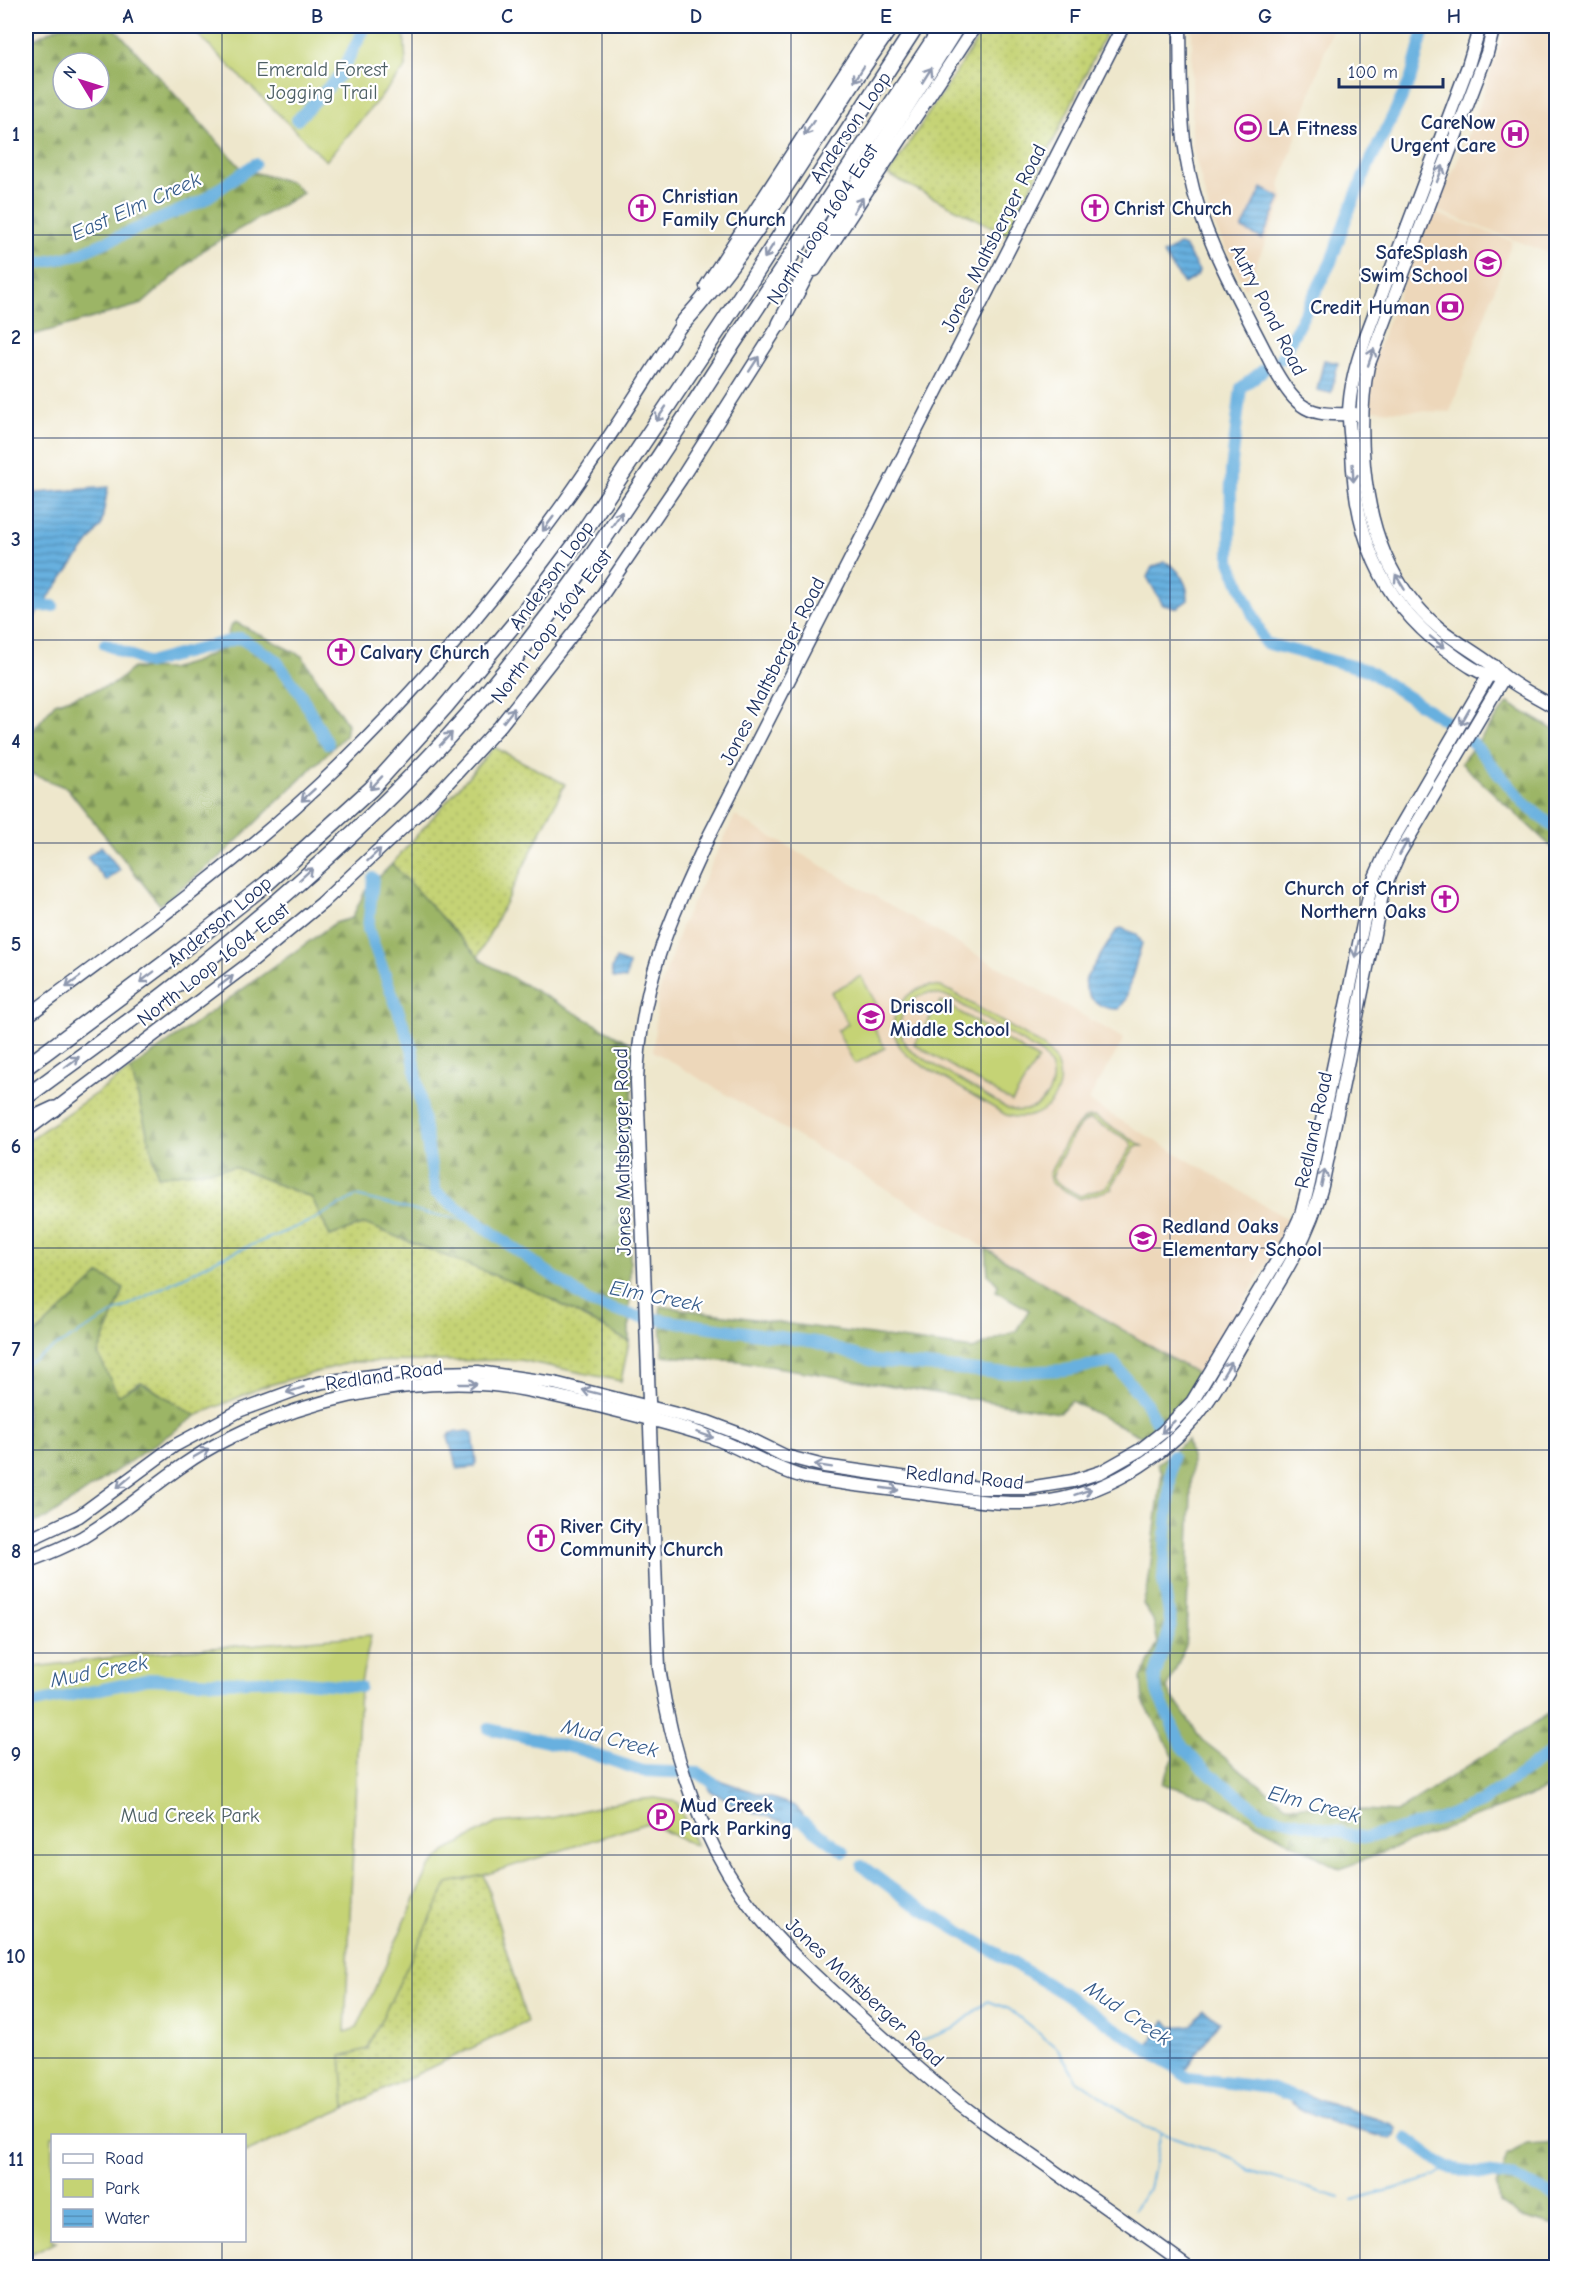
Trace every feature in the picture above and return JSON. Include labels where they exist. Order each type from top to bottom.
[{"type":"highway","points":[[682,324],[706,297],[780,192],[891,26]]},
{"type":"highway","name":"Anderson Loop","points":[[26,1068],[266,884],[371,789],[445,707],[525,611],[574,546],[916,26]]},
{"type":"highway","name":"Anderson Loop","points":[[26,1097],[179,983],[271,906],[378,808],[448,737],[521,652],[564,596],[648,475],[815,217],[943,26]]},
{"type":"highway","points":[[780,324],[834,222],[957,26]]},
{"type":"highway","points":[[26,1122],[54,1109]]},
{"type":"main road","points":[[26,1017],[247,850],[341,764],[421,681],[482,610],[563,505],[875,26]]},
{"type":"main road","name":"North Loop 1604 East","points":[[26,1131],[247,966],[322,903],[430,802],[501,726],[594,608],[681,479],[975,26]]},
{"type":"main road","name":"Jones Maltsberger Road","points":[[1123,26],[709,836],[666,931],[647,991],[638,1053],[637,1081],[659,1668],[672,1740],[692,1799],[708,1835],[728,1874],[767,1928],[805,1967],[933,2082],[976,2116],[1190,2268]]},
{"type":"main road","name":"Autry Pond Road","points":[[1180,26],[1185,148],[1195,194],[1209,234],[1274,369],[1286,389],[1308,411],[1329,415],[1356,414]]},
{"type":"main road","points":[[1480,26],[1368,366],[1356,414],[1369,509],[1379,543],[1407,593],[1426,617],[1492,671],[1557,708]]},
{"type":"main road","points":[[1419,215],[1487,53],[1494,26]]},
{"type":"main road","name":"Redland Road","points":[[26,1563],[67,1545],[105,1522],[174,1470],[207,1450],[255,1426],[328,1401],[420,1386],[480,1384],[526,1389],[726,1428],[772,1451],[807,1464],[979,1488],[1019,1489],[1073,1481],[1116,1465],[1152,1442],[1192,1402],[1295,1229],[1309,1183],[1371,886],[1388,848],[1492,671]]},
{"type":"main road","name":"Redland Road","points":[[26,1541],[59,1527],[102,1501],[155,1459],[241,1410],[281,1394],[323,1382],[388,1374],[487,1373],[554,1383],[648,1412],[722,1441],[771,1467],[804,1477],[989,1502],[1031,1503],[1078,1494],[1127,1473],[1170,1444],[1205,1405],[1295,1255],[1313,1219],[1383,890],[1399,854],[1504,677]]},
{"type":"main road","points":[[59,1527],[67,1545]]},
{"type":"shaded area","points":[[1192,26],[1333,26],[1280,185],[1284,200],[1245,289],[1211,218],[1192,145]]},
{"type":"shaded area","points":[[1505,26],[1556,26],[1556,256],[1436,210],[1467,139]]},
{"type":"shaded area","points":[[1433,212],[1512,241],[1450,412],[1367,410],[1374,358],[1412,259]]},
{"type":"shaded area","name":"Driscoll Middle School","points":[[735,816],[1124,1039],[1088,1101],[1291,1221],[1201,1376],[653,1051],[658,995],[682,924]]},
{"type":"green space","points":[[60,26],[113,26],[242,169],[291,182],[303,193],[206,248],[142,304],[26,337],[26,43]]},
{"type":"green space","name":"Emerald Forest Jogging Trail","points":[[189,26],[404,26],[406,67],[326,161]]},
{"type":"green space","points":[[986,26],[1109,26],[1008,235],[888,175]]},
{"type":"green space","points":[[235,622],[302,656],[347,724],[345,736],[221,856],[160,905],[67,788],[31,774],[26,752],[26,739],[55,703],[114,684],[133,668],[170,669],[194,662],[224,648],[230,627]]},
{"type":"green space","points":[[1508,703],[1556,731],[1556,851],[1461,763]]},
{"type":"green space","points":[[494,747],[565,784],[478,957],[392,864]]},
{"type":"green space","points":[[392,864],[482,961],[633,1045],[629,1342],[544,1295],[365,1224],[330,1236],[312,1198],[234,1167],[158,1176],[131,1069],[335,923],[352,918],[365,891]]},
{"type":"green space","points":[[861,976],[879,1009],[867,1015],[885,1048],[855,1064],[837,1031],[848,1024],[831,992]]},
{"type":"green space","points":[[929,986],[941,987],[1041,1045],[1053,1057],[1058,1070],[1059,1083],[1055,1096],[1048,1106],[1036,1114],[1022,1117],[1006,1115],[912,1059],[902,1050],[896,1039],[894,1028],[899,1006],[916,990]],"holes":[[[929,993],[949,997],[1042,1054],[1049,1064],[1052,1075],[1048,1095],[1041,1103],[1032,1109],[1021,1111],[1008,1109],[911,1051],[901,1034],[900,1025],[905,1008],[911,1001]]]},
{"type":"green space","points":[[941,1001],[1038,1059],[1012,1102],[914,1044]]},
{"type":"green space","points":[[131,1069],[158,1176],[234,1167],[312,1198],[330,1236],[365,1224],[544,1295],[629,1342],[621,1381],[520,1360],[352,1362],[262,1387],[196,1416],[141,1382],[118,1397],[98,1354],[124,1289],[100,1274],[26,1343],[26,1142]]},
{"type":"green space","points":[[1088,1117],[1095,1117],[1143,1146],[1136,1146],[1111,1186],[1112,1189],[1080,1199],[1051,1183],[1049,1175],[1065,1143],[1081,1122]],"holes":[[[1090,1119],[1130,1141],[1132,1146],[1106,1187],[1080,1196],[1055,1182],[1052,1176],[1073,1136]]]},
{"type":"green space","points":[[986,1249],[1201,1376],[1180,1406],[1144,1438],[1071,1401],[1059,1413],[739,1361],[663,1356],[660,1306],[973,1349],[1016,1331],[1029,1310],[996,1291],[998,1285],[988,1274]]},
{"type":"green space","points":[[100,1274],[124,1288],[98,1354],[118,1396],[141,1382],[196,1416],[47,1518],[26,1525],[26,1343]]},
{"type":"green space","points":[[1187,1440],[1192,1461],[1186,1645],[1167,1689],[1202,1740],[1286,1805],[1396,1812],[1556,1709],[1556,1786],[1340,1869],[1206,1796],[1162,1784],[1174,1757],[1143,1701],[1141,1678],[1158,1643],[1153,1620],[1143,1604],[1148,1586],[1162,1472],[1157,1464]]},
{"type":"green space","name":"Mud Creek Park","points":[[371,1635],[360,1687],[345,2032],[357,2028],[429,1868],[446,1851],[496,1823],[552,1818],[617,1802],[655,1798],[677,1802],[696,1846],[647,1823],[484,1875],[448,1883],[367,2049],[341,2056],[345,2108],[246,2153],[246,2134],[51,2134],[51,2242],[55,2242],[26,2256],[26,1671],[34,1667],[149,1653]]},
{"type":"green space","points":[[484,1875],[527,2022],[345,2108],[341,2056],[367,2049],[447,1883]]},
{"type":"green space","points":[[1556,2142],[1556,2226],[1519,2216],[1499,2202],[1497,2186],[1507,2155],[1528,2144]]},
{"type":"water","points":[[1262,188],[1281,198],[1262,239],[1242,229]]},
{"type":"water","points":[[1179,245],[1185,247],[1199,271],[1197,276],[1184,284],[1163,254]]},
{"type":"water","points":[[1324,360],[1338,363],[1331,393],[1317,390]]},
{"type":"water","points":[[108,487],[101,526],[26,628],[26,494]]},
{"type":"water","points":[[1164,562],[1174,567],[1182,577],[1187,589],[1188,600],[1177,608],[1163,605],[1147,577],[1152,567]]},
{"type":"water","points":[[101,846],[120,870],[106,881],[87,857]]},
{"type":"water","points":[[1121,928],[1137,934],[1142,943],[1125,1001],[1119,1009],[1112,1009],[1094,1001],[1087,991],[1086,978],[1116,931]]},
{"type":"water","points":[[616,959],[629,964],[626,979],[613,976],[612,969]]},
{"type":"water","points":[[468,1431],[473,1433],[475,1467],[457,1469],[448,1437],[451,1433]]},
{"type":"water","points":[[710,1777],[795,1806],[804,1818],[800,1824],[795,1826],[739,1807],[709,1790]]},
{"type":"water","points":[[1203,2010],[1220,2021],[1184,2071],[1147,2046],[1165,2021],[1173,2027],[1192,2025]]},
{"type":"water","points":[[1291,2093],[1300,2093],[1392,2124],[1396,2129],[1396,2134],[1391,2139],[1385,2138],[1305,2112],[1289,2099]]},
{"type":"waterway","name":"East Elm Creek","points":[[297,120],[339,76],[366,26]]},
{"type":"waterway","points":[[1281,359],[1331,262],[1368,166],[1410,81],[1425,26]]},
{"type":"waterway","name":"East Elm Creek","points":[[26,266],[73,256],[202,201],[255,164]]},
{"type":"waterway","points":[[1266,368],[1241,388],[1231,471],[1230,561],[1265,643],[1367,670],[1453,726]]},
{"type":"waterway","name":"Elm Creek","points":[[26,607],[53,606]]},
{"type":"waterway","name":"Elm Creek","points":[[105,644],[148,663],[240,638],[275,659],[300,693],[328,744]]},
{"type":"waterway","points":[[1471,741],[1526,805],[1556,829]]},
{"type":"waterway","name":"Elm Creek","points":[[373,878],[368,929],[412,1048],[435,1192],[591,1303],[634,1316],[815,1342],[873,1361],[999,1373],[1065,1370],[1113,1362],[1146,1403],[1156,1422]]},
{"type":"waterway","points":[[26,1364],[119,1310],[220,1258],[313,1220],[356,1196],[424,1213],[478,1222]]},
{"type":"waterway","name":"Elm Creek","points":[[1172,1456],[1163,1580],[1171,1625],[1155,1676],[1157,1692],[1182,1746],[1199,1765],[1262,1814],[1365,1838],[1440,1819],[1481,1802],[1556,1749]]},
{"type":"waterway","name":"Mud Creek","points":[[26,1705],[149,1679],[221,1682],[284,1680],[360,1687]]},
{"type":"waterway","name":"Mud Creek","points":[[489,1729],[578,1749],[643,1771],[699,1773],[723,1790]]},
{"type":"waterway","name":"Mud Creek","points":[[787,1815],[802,1821],[844,1852]]},
{"type":"waterway","name":"Mud Creek","points":[[862,1866],[906,1899],[1063,1993],[1189,2078],[1270,2088],[1305,2101]]},
{"type":"waterway","points":[[917,2042],[953,2029],[988,2001],[1009,2009],[1058,2049],[1076,2079],[1145,2127],[1233,2158],[1248,2170],[1340,2198]]},
{"type":"waterway","points":[[1134,2209],[1149,2189],[1161,2133]]},
{"type":"waterway","name":"Mud Creek","points":[[1407,2138],[1447,2168],[1513,2177],[1556,2196]]},
{"type":"waterway","points":[[1352,2200],[1429,2179],[1447,2168]]},
{"type":"place","name":"LA Fitness","points":[[1248,128]]},
{"type":"place","name":"CareNow Urgent Care","points":[[1515,134]]},
{"type":"place","name":"Christian Family Church","points":[[642,208]]},
{"type":"place","name":"Christ Church","points":[[1095,208]]},
{"type":"place","name":"SafeSplash Swim School","points":[[1488,263]]},
{"type":"place","name":"Credit Human","points":[[1450,307]]},
{"type":"place","name":"Calvary Church","points":[[341,652]]},
{"type":"place","name":"Church of Christ Northern Oaks","points":[[1445,899]]},
{"type":"place","name":"Driscoll Middle School","points":[[871,1017]]},
{"type":"place","name":"Redland Oaks Elementary School","points":[[1143,1238]]},
{"type":"place","name":"River City Community Church","points":[[541,1538]]},
{"type":"place","name":"Mud Creek Park Parking","points":[[661,1817]]}]
